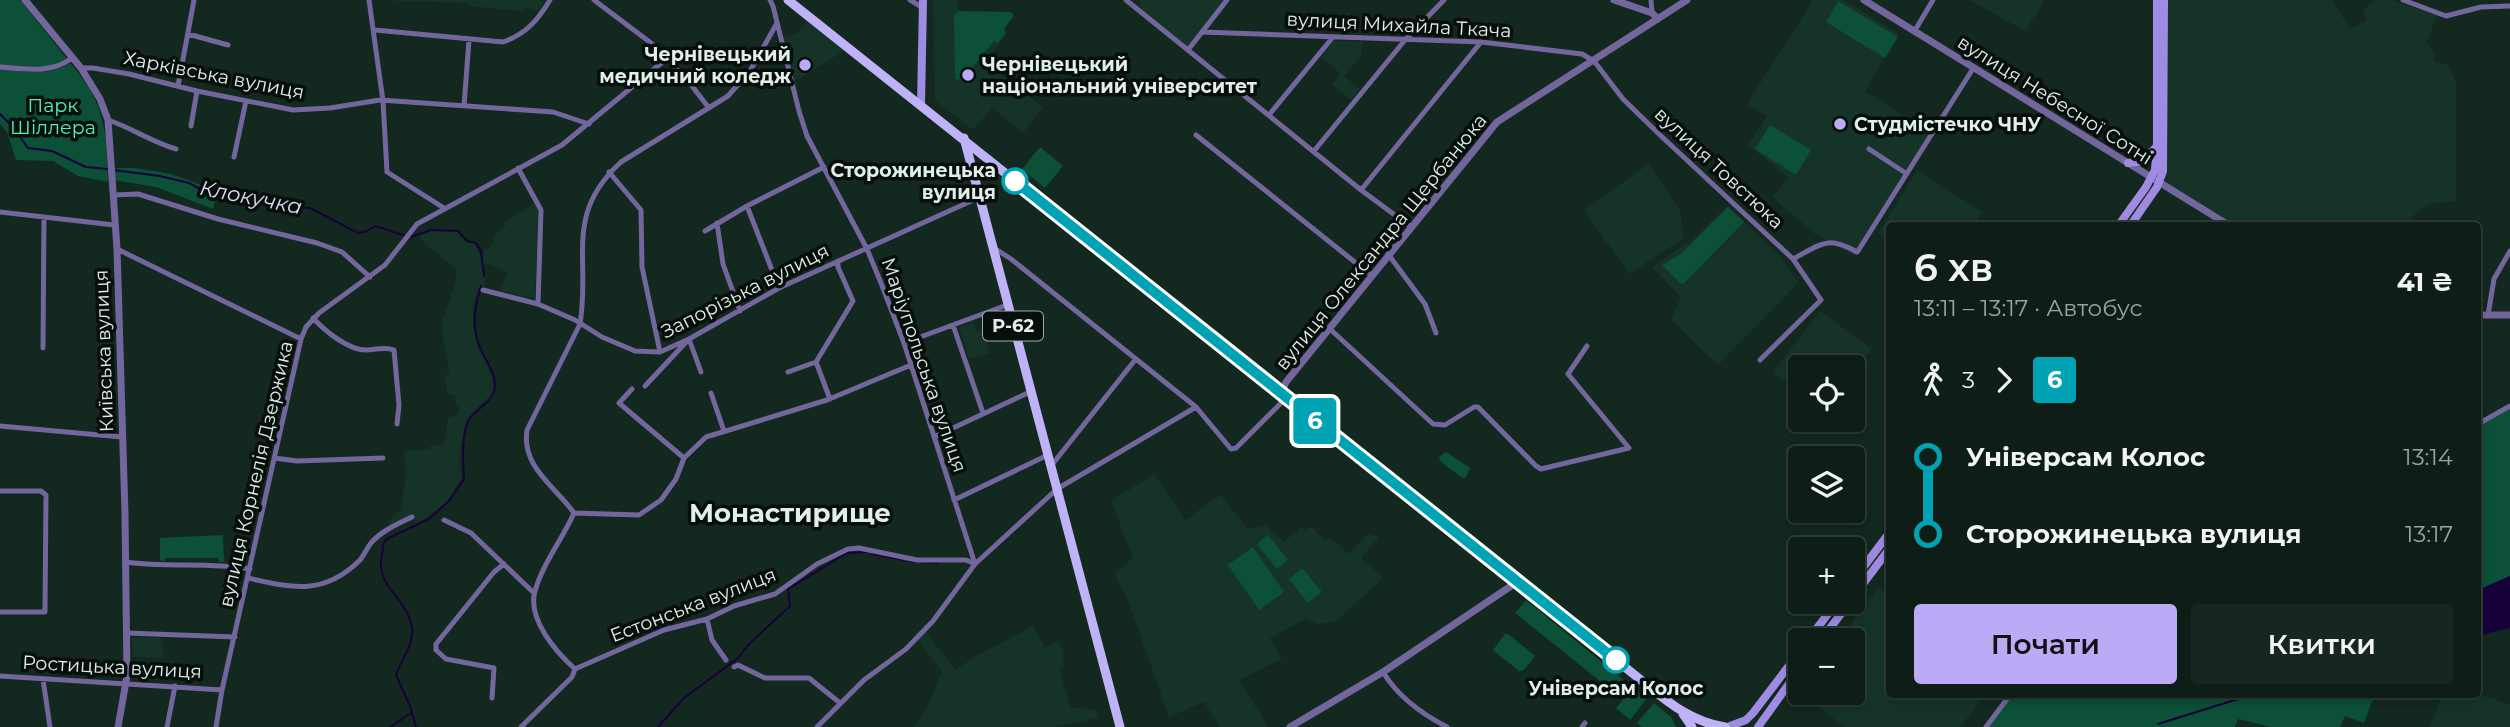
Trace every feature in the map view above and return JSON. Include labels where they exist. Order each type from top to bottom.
[{"type":"main road","points":[[788,0],[1679,710],[1703,722],[1729,727],[1746,720],[1788,667]]},
{"type":"main road","points":[[2121,222],[2155,170],[2157,0]]},
{"type":"main road","points":[[2133,222],[2160,183],[2164,154],[2164,0]]},
{"type":"main road","points":[[921,105],[923,4]]},
{"type":"main road","name":"Р-62","points":[[964,138],[1120,727]]},
{"type":"main road","points":[[2128,163],[2137,164],[2148,159],[2157,142]]},
{"type":"main road","points":[[1865,564],[1886,537]]},
{"type":"main road","points":[[1865,581],[1886,553]]},
{"type":"main road","points":[[1817,628],[1828,614]]},
{"type":"main road","points":[[1830,628],[1841,614]]},
{"type":"main road","points":[[1758,727],[1788,685]]},
{"type":"main road","points":[[1679,710],[1692,727]]},
{"type":"street","name":"Київська вулиця","points":[[25,0],[81,68],[100,99],[108,120],[117,249],[126,562],[126,683],[118,727]]},
{"type":"street","points":[[178,86],[194,0]]},
{"type":"street","points":[[369,0],[383,101],[387,172],[444,208],[562,145],[666,59]]},
{"type":"street","points":[[375,30],[503,43],[522,34],[534,24],[550,0]]},
{"type":"street","points":[[594,0],[602,2],[651,43],[688,81],[709,108]]},
{"type":"street","points":[[910,0],[923,4]]},
{"type":"street","points":[[1126,0],[1411,227]]},
{"type":"street","points":[[1188,50],[1227,0]]},
{"type":"street","points":[[1314,151],[1405,40],[1444,0]]},
{"type":"street","points":[[1614,0],[1655,16]]},
{"type":"street","points":[[1651,0],[1655,16]]},
{"type":"street","name":"вулиця Олександра Щербанюка","points":[[1280,394],[1286,382],[1371,275],[1497,122],[1594,61],[1655,16],[1688,0]]},
{"type":"street","name":"вулиця Небесної Сотні","points":[[1864,0],[2223,222]]},
{"type":"street","points":[[1914,32],[1933,0]]},
{"type":"street","points":[[2403,0],[2446,16],[2481,7],[2510,6]]},
{"type":"street","name":"Маріупольська вулиця","points":[[774,2],[777,23],[807,136],[867,249],[904,342],[975,564]]},
{"type":"street","points":[[777,23],[740,86],[621,162],[610,172],[592,200],[582,224],[582,310],[579,324],[527,430],[526,448],[535,466],[574,513],[639,514],[661,500],[676,479],[684,458],[701,440],[830,399],[911,365]]},
{"type":"street","name":"вулиця Михайла Ткача","points":[[1202,32],[1481,42],[1582,54],[1594,61]]},
{"type":"street","points":[[188,34],[228,45]]},
{"type":"street","points":[[1269,115],[1333,37]]},
{"type":"street","points":[[464,106],[469,40]]},
{"type":"street","points":[[1362,190],[1481,42]]},
{"type":"street","points":[[0,67],[44,69],[64,64],[72,58]]},
{"type":"street","name":"вулиця Товстюка","points":[[1594,61],[1623,99],[1793,259],[1821,300],[1760,360]]},
{"type":"street","name":"Харківська вулиця","points":[[81,68],[117,72],[293,110],[383,101],[553,112],[589,124]]},
{"type":"street","points":[[1793,259],[1824,242],[1841,243],[1857,252],[1974,68]]},
{"type":"street","points":[[191,126],[197,91]]},
{"type":"street","points":[[234,157],[246,101]]},
{"type":"street","points":[[108,120],[176,149]]},
{"type":"street","points":[[1196,135],[1371,275]]},
{"type":"street","points":[[1868,149],[1907,174]]},
{"type":"street","points":[[705,231],[747,206],[824,167]]},
{"type":"street","points":[[518,168],[541,210],[538,304]]},
{"type":"street","points":[[610,172],[641,210],[642,267],[660,352]]},
{"type":"street","points":[[114,195],[138,194],[218,219],[317,243],[342,252],[370,277]]},
{"type":"street","name":"Запорізька вулиця","points":[[483,290],[538,304],[635,351],[660,352],[689,339],[779,288],[980,197]]},
{"type":"street","points":[[747,206],[779,288]]},
{"type":"street","name":"вулиця Корнелія Дзержика","points":[[216,727],[274,458],[306,327],[313,318],[386,265],[417,224],[444,208]]},
{"type":"street","points":[[0,212],[114,225]]},
{"type":"street","points":[[43,348],[44,217]]},
{"type":"street","points":[[717,223],[723,264],[740,311]]},
{"type":"street","points":[[994,248],[1196,407],[1231,449],[1247,437],[1281,402],[1280,394]]},
{"type":"street","points":[[117,249],[301,339]]},
{"type":"street","points":[[2488,315],[2494,279],[2510,251]]},
{"type":"street","points":[[1388,254],[1425,304],[1436,332]]},
{"type":"street","points":[[788,372],[816,362],[853,301],[838,261]]},
{"type":"street","points":[[904,342],[1007,304]]},
{"type":"street","points":[[2481,315],[2510,315]]},
{"type":"street","points":[[313,318],[356,348],[394,350],[399,405],[397,424]]},
{"type":"street","points":[[953,325],[983,413]]},
{"type":"street","points":[[1330,329],[1433,424],[1445,425],[1478,407],[1541,469],[1629,448],[1568,374],[1587,346]]},
{"type":"street","points":[[645,386],[689,339],[701,372]]},
{"type":"street","points":[[1051,466],[1135,360]]},
{"type":"street","points":[[816,362],[830,399]]},
{"type":"street","points":[[632,389],[619,403],[684,458]]},
{"type":"street","points":[[934,437],[1032,391]]},
{"type":"street","points":[[710,393],[724,432]]},
{"type":"street","points":[[2481,422],[2510,406]]},
{"type":"street","points":[[817,727],[864,680],[906,649],[933,621],[975,564],[1057,489],[1196,407]]},
{"type":"street","points":[[0,426],[122,437]]},
{"type":"street","points":[[954,500],[1048,455]]},
{"type":"street","points":[[274,458],[297,461],[383,458]]},
{"type":"street","points":[[0,491],[41,491],[46,495],[45,612],[0,612]]},
{"type":"street","points":[[574,513],[534,593],[538,620],[556,650],[575,669]]},
{"type":"street","points":[[248,578],[292,586],[330,583],[360,560],[377,538],[412,517]]},
{"type":"street","points":[[444,520],[471,533],[534,593]]},
{"type":"street","name":"Естонська вулиця","points":[[522,727],[572,677],[575,669],[664,630],[707,620],[734,606],[775,594],[817,564],[848,549],[859,548],[917,560],[966,560],[975,564]]},
{"type":"street","points":[[126,562],[152,566],[223,564],[250,569]]},
{"type":"street","points":[[492,698],[494,668],[446,659],[436,650],[436,644],[494,572],[504,564]]},
{"type":"street","points":[[1290,727],[1383,672],[1517,582]]},
{"type":"street","points":[[707,620],[712,640],[726,660]]},
{"type":"street","points":[[126,633],[235,637]]},
{"type":"street","points":[[734,667],[738,665],[765,678],[809,678],[840,703]]},
{"type":"street","points":[[1383,672],[1412,705],[1447,727]]},
{"type":"street","name":"Ростицька вулиця","points":[[0,676],[222,690]]},
{"type":"street","points":[[43,679],[50,727]]},
{"type":"street","points":[[167,727],[175,687]]},
{"type":"street","points":[[1986,727],[2008,698]]},
{"type":"shaded area","points":[[374,0],[544,2],[540,11],[524,7],[521,11],[470,6],[469,3]]},
{"type":"shaded area","name":"Чернівецький національний університет","points":[[933,0],[958,0],[959,12],[1007,34],[985,62],[1043,107],[1023,133],[992,108],[973,130],[935,100]]},
{"type":"shaded area","points":[[1140,0],[1227,0],[1187,50],[1140,12]]},
{"type":"shaded area","name":"Студмістечко ЧНУ","points":[[1813,0],[1844,0],[1899,34],[1865,91],[1932,133],[1855,256],[1815,234],[1780,204],[1773,196],[1789,178],[1748,145],[1767,116],[1747,104]]},
{"type":"shaded area","points":[[1969,0],[2045,0],[2025,31]]},
{"type":"shaded area","points":[[2164,0],[2332,0],[2350,29],[2366,21],[2363,10],[2375,0],[2391,0],[2437,15],[2427,41],[2435,56],[2433,61],[2448,65],[2456,83],[2456,201],[2430,204],[2417,211],[2410,222],[2224,222],[2160,183]]},
{"type":"shaded area","name":"Чернівецький медичний коледж","points":[[809,20],[846,50],[795,81],[783,36],[796,34]]},
{"type":"shaded area","points":[[1334,41],[1363,42],[1361,56],[1344,76],[1360,89],[1351,100],[1332,84],[1340,73],[1321,57]]},
{"type":"shaded area","points":[[1649,164],[1680,210],[1684,238],[1629,274],[1584,210]]},
{"type":"shaded area","points":[[1917,170],[1982,212],[1976,222],[1886,222],[1886,240],[1878,233]]},
{"type":"shaded area","points":[[535,203],[538,217],[535,299],[500,291],[508,272],[482,262],[484,288],[479,287],[473,303],[473,325],[477,346],[488,367],[494,387],[491,396],[482,402],[466,422],[459,461],[462,478],[447,501],[425,519],[415,522],[411,515],[391,526],[389,521],[403,508],[401,506],[406,475],[404,451],[444,445],[448,418],[456,416],[460,407],[456,406],[455,395],[446,393],[444,376],[450,373],[443,338],[443,319],[457,278],[457,270],[423,242],[420,236],[430,231],[459,232],[466,242],[474,242],[482,259],[484,248],[489,250],[497,232],[506,225],[505,222]]},
{"type":"shaded area","points":[[1728,206],[1779,255],[1798,283],[1718,365],[1671,320],[1681,297],[1652,267],[1690,241]]},
{"type":"shaded area","points":[[1820,311],[1872,349],[1865,357],[1788,355],[1788,384],[1775,374],[1775,369]]},
{"type":"shaded area","points":[[973,323],[977,332],[987,328],[991,340],[987,342],[990,353],[969,359],[959,327]]},
{"type":"shaded area","points":[[1154,474],[1186,520],[1220,494],[1248,529],[1265,525],[1284,542],[1301,527],[1305,531],[1311,526],[1325,540],[1331,538],[1349,554],[1369,534],[1379,537],[1361,558],[1383,578],[1335,622],[1317,624],[1306,619],[1270,638],[1282,659],[1239,680],[1268,727],[1220,727],[1204,702],[1169,717],[1129,603],[1114,574],[1133,558],[1111,501]]},
{"type":"shaded area","points":[[2510,576],[2510,628],[2481,635],[2481,589]]},
{"type":"shaded area","points":[[1878,588],[1883,591],[1886,588],[1886,698],[1983,698],[1960,727],[1846,727],[1815,705],[1865,705],[1865,628],[1848,628],[1858,614],[1865,614],[1865,605]]},
{"type":"shaded area","points":[[1033,626],[1045,647],[1058,642],[1063,649],[1065,666],[1059,668],[1070,707],[1096,710],[1098,718],[1055,727],[914,727],[928,705],[942,672],[917,639],[925,631],[956,670],[974,657]]},
{"type":"shaded area","points":[[132,637],[162,638],[163,658],[133,657]]},
{"type":"shaded area","points":[[2481,695],[2510,705],[2510,727],[2430,727],[2441,698],[2481,698]]},
{"type":"green space","name":"Парк Шіллера","points":[[0,0],[20,0],[67,59],[43,68],[0,65]]},
{"type":"green space","points":[[1838,1],[1898,37],[1885,58],[1826,22]]},
{"type":"green space","points":[[959,11],[1011,12],[1014,16],[998,43],[994,41],[962,80],[955,79],[954,15]]},
{"type":"green space","name":"Парк Шіллера","points":[[70,63],[91,92],[102,118],[108,182],[78,176],[53,161],[16,160],[7,132],[0,124],[0,69],[45,71]]},
{"type":"green space","points":[[1770,125],[1811,150],[1796,175],[1755,149]]},
{"type":"green space","points":[[1040,147],[1063,166],[1045,188],[1022,169]]},
{"type":"green space","points":[[115,168],[136,168],[171,174],[218,191],[213,209],[156,187],[114,180]]},
{"type":"green space","points":[[1728,207],[1744,222],[1682,285],[1662,265],[1682,253]]},
{"type":"green space","points":[[2510,406],[2510,576],[2481,589],[2481,422]]},
{"type":"green space","points":[[1446,452],[1470,468],[1466,477],[1462,478],[1440,461],[1439,457]]},
{"type":"green space","points":[[223,535],[224,562],[219,562],[218,558],[165,558],[165,562],[160,560],[160,538]]},
{"type":"green space","points":[[1268,535],[1288,560],[1277,569],[1257,544]]},
{"type":"green space","points":[[1253,547],[1284,592],[1259,610],[1228,565]]},
{"type":"green space","points":[[1302,568],[1322,592],[1308,603],[1289,579]]},
{"type":"green space","points":[[1526,600],[1626,682],[1616,694],[1515,613]]},
{"type":"green space","points":[[1505,634],[1534,655],[1523,671],[1519,671],[1493,650]]},
{"type":"green space","points":[[1633,687],[1647,698],[1630,720],[1616,708]]},
{"type":"green space","points":[[2008,698],[2385,698],[2372,701],[2364,723],[2345,716],[2340,727],[2271,727],[2238,719],[2235,727],[1986,727]]},
{"type":"green space","points":[[1654,703],[1671,717],[1676,727],[1642,727],[1637,723]]},
{"type":"waterway","name":"Клокучка","points":[[0,114],[28,148],[52,151],[86,167],[107,169]]},
{"type":"waterway","name":"Клокучка","points":[[113,170],[160,176],[189,183],[204,191],[228,192],[287,207],[310,208],[358,233],[375,226],[406,236]]},
{"type":"waterway","name":"Клокучка","points":[[411,237],[431,230],[458,231],[467,241],[476,243],[481,252],[484,276]]},
{"type":"waterway","name":"Клокучка","points":[[416,727],[396,675],[409,646],[412,628],[409,617],[383,575],[383,545],[387,539],[429,519],[449,501],[464,479],[463,449],[466,425],[472,415],[490,399],[495,385],[493,373],[481,350],[475,330],[481,286]]},
{"type":"waterway","points":[[658,727],[684,698],[738,658],[749,644],[790,606],[788,589],[847,553],[867,552]]},
{"type":"waterway","points":[[872,554],[915,562]]},
{"type":"waterway","points":[[920,562],[937,563]]},
{"type":"waterway","points":[[2158,724],[2241,698]]},
{"type":"waterway","points":[[390,727],[411,713]]},
{"type":"bus line","name":"6","points":[[1015,181],[1616,660]]},
{"type":"place","name":"Чернівецький медичний коледж","points":[[805,65]]},
{"type":"place","name":"Чернівецький національний університет","points":[[968,75]]},
{"type":"place","name":"Студмістечко ЧНУ","points":[[1840,124]]},
{"type":"place","name":"Сторожинецька вулиця","points":[[1015,181]]},
{"type":"place","name":"Універсам Колос","points":[[1616,660]]},
{"type":"district","name":"Монастирище","points":[[790,513]]}]
